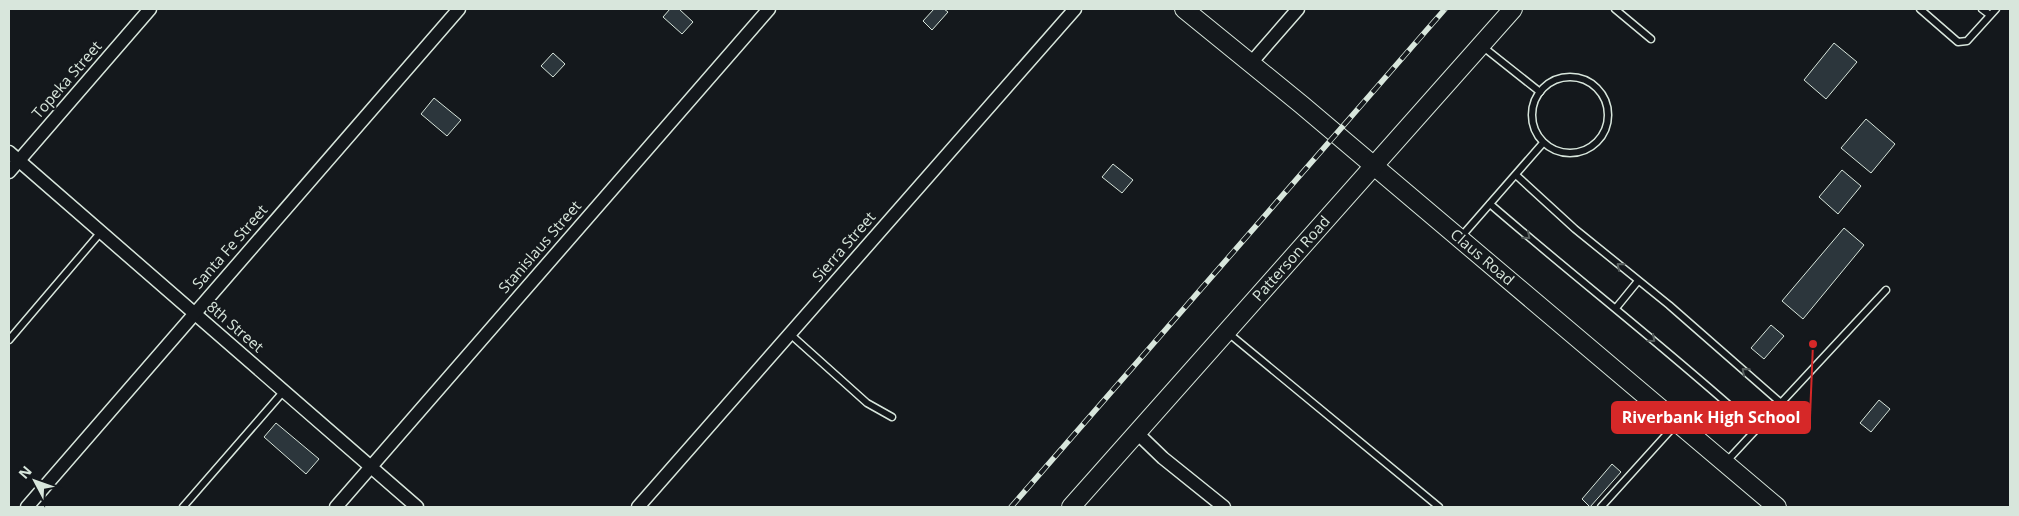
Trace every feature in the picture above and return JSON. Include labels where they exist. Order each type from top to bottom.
[{"type":"main road","name":"Claus Road","points":[[1184,9],[1460,238],[1777,507]]},
{"type":"main road","name":"Patterson Road","points":[[1071,507],[1513,9]]},
{"type":"street","name":"Topeka Street","points":[[9,172],[150,9]]},
{"type":"street","name":"Santa Fe Street","points":[[27,507],[459,9]]},
{"type":"street","name":"Stanislaus Street","points":[[336,507],[769,9]]},
{"type":"street","name":"Sierra Street","points":[[638,507],[1075,9]]},
{"type":"street","points":[[1251,63],[1298,9]]},
{"type":"street","name":"8th Street","points":[[9,152],[417,507]]},
{"type":"street","points":[[1136,432],[1163,458],[1224,507]]},
{"type":"lane","points":[[1616,9],[1651,39]]},
{"type":"lane","points":[[1920,9],[1958,42],[1967,41],[1996,9]]},
{"type":"lane","points":[[1982,9],[1990,15]]},
{"type":"lane","points":[[1481,45],[1540,92]]},
{"type":"lane","points":[[1564,77],[1577,77],[1588,81],[1598,89],[1605,99],[1608,112],[1607,125],[1601,137],[1592,146],[1580,152],[1567,153],[1554,150],[1543,143],[1536,133],[1532,122],[1532,109],[1540,92],[1553,80],[1564,77]]},
{"type":"lane","points":[[1460,238],[1543,143]]},
{"type":"lane","points":[[1516,175],[1574,228],[1670,305],[1781,403]]},
{"type":"lane","points":[[1490,204],[1549,255],[1616,308],[1756,429]]},
{"type":"lane","points":[[9,340],[101,232]]},
{"type":"lane","points":[[1616,308],[1638,281]]},
{"type":"lane","points":[[1725,463],[1886,290]]},
{"type":"lane","points":[[1226,331],[1439,507]]},
{"type":"lane","points":[[790,334],[867,402],[892,416]]},
{"type":"lane","points":[[183,507],[283,392]]},
{"type":"lane","points":[[1601,507],[1677,423]]},
{"type":"building","points":[[670,9],[679,9],[693,22],[682,34],[663,17]]},
{"type":"building","points":[[934,9],[944,9],[948,12],[932,30],[923,21]]},
{"type":"building","points":[[1834,43],[1857,62],[1826,99],[1804,80]]},
{"type":"building","points":[[553,53],[565,64],[553,77],[541,66]]},
{"type":"building","points":[[434,98],[461,120],[447,136],[421,114]]},
{"type":"building","points":[[1866,119],[1895,144],[1871,173],[1841,148]]},
{"type":"building","points":[[1113,164],[1133,180],[1122,193],[1102,177]]},
{"type":"building","points":[[1842,170],[1861,186],[1838,214],[1819,197]]},
{"type":"building","points":[[1844,228],[1864,245],[1803,319],[1782,301]]},
{"type":"building","points":[[1771,325],[1784,336],[1764,359],[1751,348]]},
{"type":"building","points":[[1879,400],[1890,409],[1871,432],[1860,423]]},
{"type":"building","points":[[276,423],[319,459],[306,474],[264,437]]},
{"type":"building","points":[[1612,464],[1621,472],[1590,507],[1582,499]]},
{"type":"railway","points":[[1011,507],[1445,9]]},
{"type":"place","name":"Riverbank High School","points":[[1813,344]]}]
